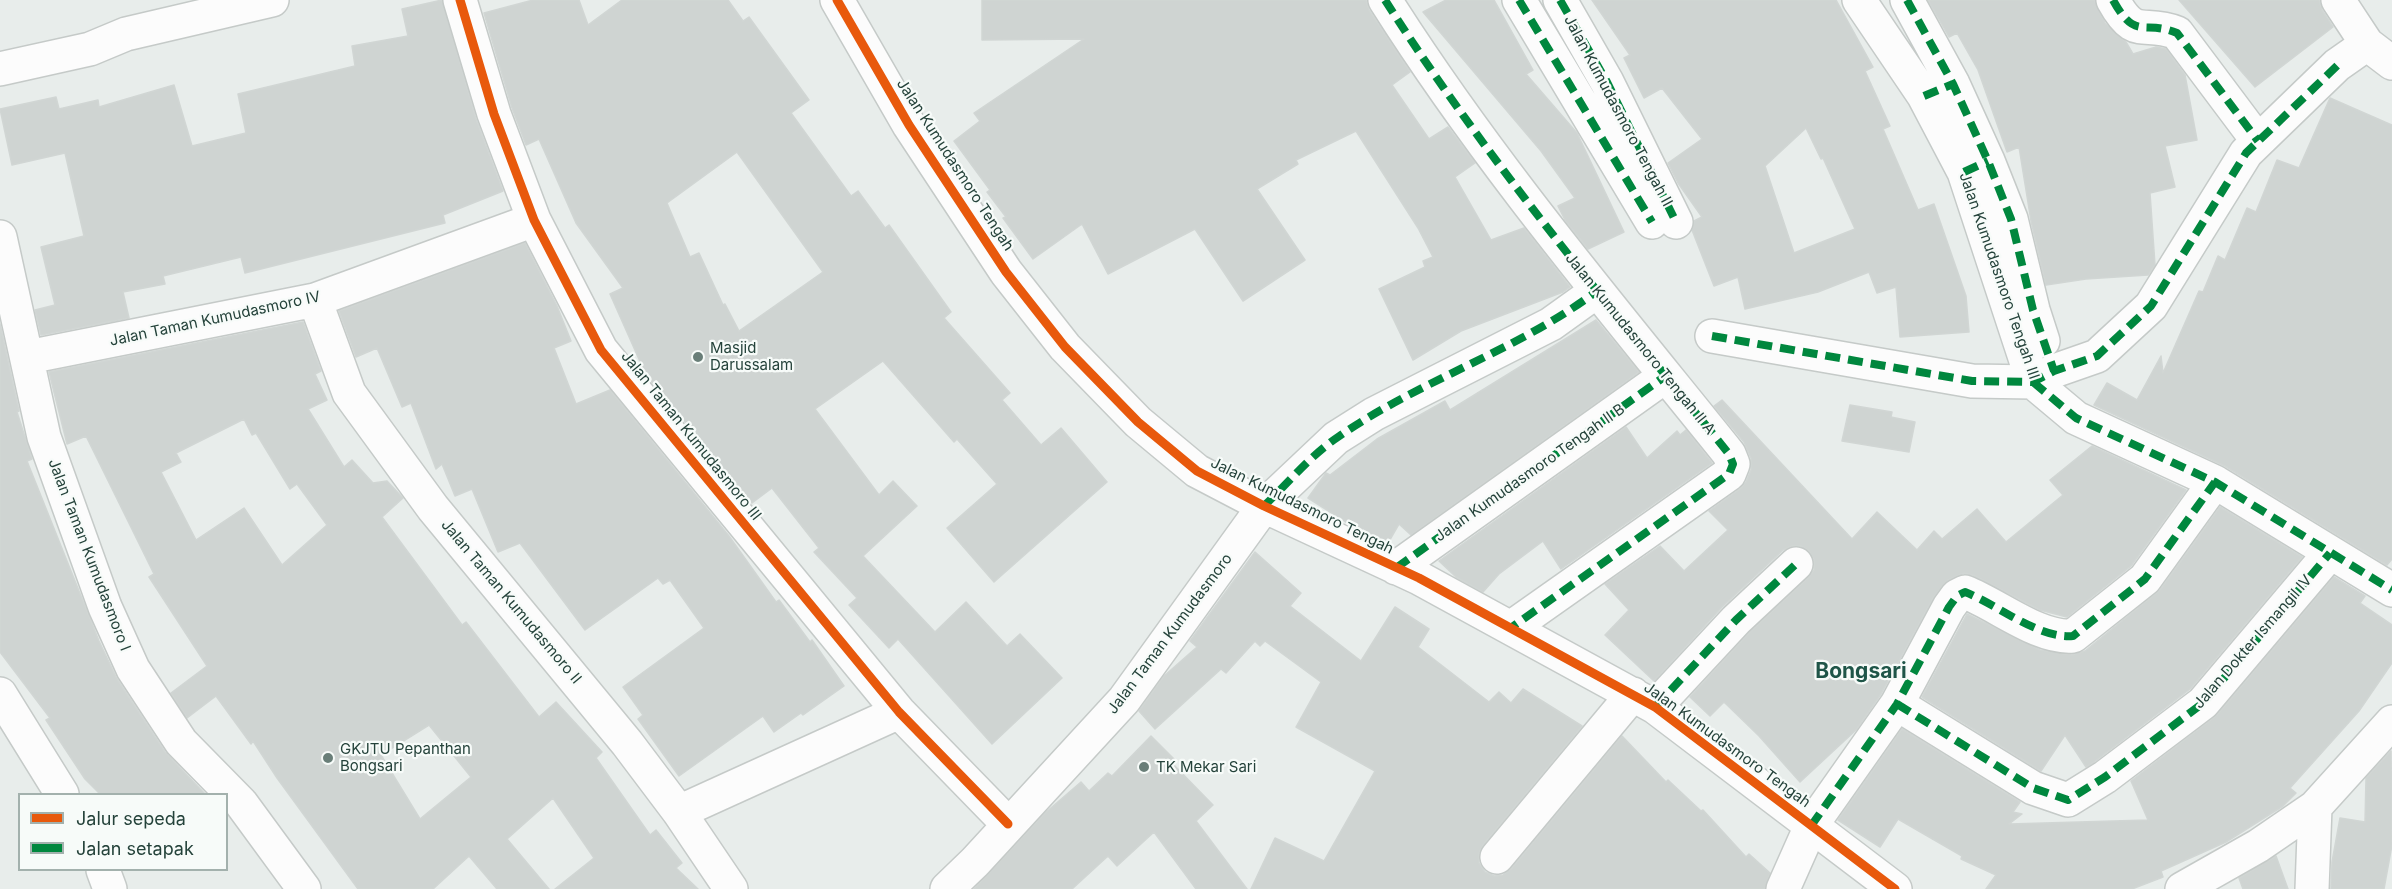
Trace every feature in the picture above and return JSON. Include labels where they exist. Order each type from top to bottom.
[{"type":"street","points":[[0,69],[90,50],[126,34],[272,0]]},
{"type":"street","name":"Jalan Taman Kumudasmoro III","points":[[460,0],[494,114],[534,220],[601,350],[899,712],[1008,824]]},
{"type":"street","name":"Jalan Kumudasmoro Tengah","points":[[837,0],[909,125],[1006,272],[1065,346],[1138,422],[1197,471],[1512,627],[1644,701],[1895,889]]},
{"type":"street","name":"Jalan Kumudasmoro Tengah II A","points":[[1385,0],[1424,62],[1524,200],[1664,377],[1729,454],[1733,464],[1729,474],[1512,627]]},
{"type":"street","name":"Jalan Kumudasmoro Tengah II","points":[[1519,0],[1664,222],[1606,82],[1560,0]]},
{"type":"street","name":"Jalan Kumudasmoro Tengah III","points":[[1859,0],[1939,90],[1976,166],[2044,376],[2076,418],[2215,482],[2392,590]]},
{"type":"street","points":[[1907,0],[1939,90]]},
{"type":"street","points":[[2113,0],[2123,17],[2132,26],[2177,33],[2258,141]]},
{"type":"street","points":[[2338,0],[2367,44],[2392,63]]},
{"type":"street","points":[[1712,336],[1972,381],[2044,376],[2097,356],[2151,306],[2246,153],[2337,65],[2367,44]]},
{"type":"street","name":"Jalan Taman Kumudasmoro IV","points":[[28,357],[315,300],[534,220]]},
{"type":"street","name":"Jalan Taman Kumudasmoro I","points":[[0,237],[44,437],[105,607],[133,669],[181,742],[242,803],[304,889]]},
{"type":"street","name":"Jalan Taman Kumudasmoro","points":[[947,889],[975,862],[1124,700],[1264,506],[1336,438],[1374,414],[1551,324],[1598,291]]},
{"type":"street","name":"Jalan Taman Kumudasmoro II","points":[[315,300],[350,393],[433,508],[627,743],[679,812],[731,889]]},
{"type":"street","name":"Jalan Kumudasmoro Tengah II B","points":[[1396,568],[1664,377]]},
{"type":"street","points":[[1783,889],[1811,826],[1897,704],[1957,596],[1965,592],[2041,631],[2060,637],[2073,636],[2145,579],[2215,482]]},
{"type":"street","name":"Jalan Dokter Ismangil IV","points":[[1897,704],[2032,788],[2068,800],[2105,777],[2203,703],[2330,553]]},
{"type":"street","points":[[1497,857],[1644,701],[1721,636],[1796,564]]},
{"type":"street","points":[[0,693],[61,793]]},
{"type":"street","points":[[679,812],[899,712]]},
{"type":"street","points":[[2182,889],[2258,846],[2315,807],[2392,722]]},
{"type":"street","points":[[2312,889],[2315,807]]},
{"type":"street","points":[[103,871],[110,889]]},
{"type":"building","points":[[442,0],[476,119],[503,191],[443,215],[445,223],[245,273],[241,257],[163,276],[165,284],[123,292],[129,318],[41,335],[35,310],[55,305],[41,247],[84,236],[65,153],[12,165],[0,109],[56,97],[59,109],[98,100],[99,107],[174,85],[192,146],[246,133],[238,94],[355,66],[352,46],[408,36],[402,9]]},
{"type":"building","points":[[533,0],[579,0],[588,25],[622,0],[728,0],[743,21],[749,17],[809,100],[791,113],[851,196],[858,191],[885,228],[889,225],[951,312],[944,318],[1010,393],[1002,400],[1041,445],[1061,428],[1107,482],[994,582],[947,528],[997,484],[957,439],[954,442],[883,361],[815,409],[879,495],[893,481],[917,506],[863,556],[935,632],[966,602],[1007,646],[1020,634],[1062,678],[992,744],[898,639],[889,648],[849,605],[857,598],[814,552],[819,548],[772,488],[752,503],[646,375],[610,294],[623,288],[576,223],[539,139],[526,145],[512,108],[484,13]],"holes":[[[737,152],[823,272],[739,331],[725,304],[723,305],[699,253],[690,257],[667,203]]]},
{"type":"building","points":[[982,0],[1366,0],[1369,10],[1410,72],[1392,85],[1429,139],[1448,127],[1475,163],[1455,177],[1491,240],[1524,228],[1570,287],[1563,292],[1461,331],[1413,360],[1379,289],[1425,267],[1423,261],[1433,257],[1418,228],[1356,131],[1296,160],[1298,164],[1257,189],[1305,260],[1243,301],[1195,229],[1108,274],[1082,224],[1033,259],[1003,218],[1006,217],[987,192],[990,190],[954,141],[980,121],[974,113],[1084,39],[982,40]]},
{"type":"building","points":[[1446,0],[1494,0],[1533,70],[1526,74],[1577,133],[1624,232],[1588,249],[1565,220],[1558,206],[1575,198],[1541,151],[1423,12]]},
{"type":"building","points":[[1592,0],[1836,0],[1873,67],[1865,71],[1890,126],[1883,129],[1918,210],[1934,204],[1966,296],[1969,332],[1900,337],[1896,287],[1877,293],[1869,272],[1818,292],[1745,309],[1738,277],[1714,286],[1692,230],[1694,221],[1702,217],[1678,183],[1668,163],[1702,139],[1662,88],[1644,98],[1624,58],[1630,55]],"holes":[[[1806,128],[1821,159],[1823,158],[1855,229],[1794,253],[1765,166]]]},
{"type":"building","points":[[1928,0],[2094,0],[2105,23],[2126,42],[2133,54],[2156,47],[2166,49],[2185,75],[2197,140],[2165,146],[2175,187],[2150,193],[2155,265],[2148,275],[2086,279],[2046,285],[2031,221],[2019,147],[2007,152],[1978,70],[1957,33],[1949,37]]},
{"type":"building","points":[[2179,0],[2319,0],[2322,10],[2333,27],[2255,87]]},
{"type":"building","points":[[2330,98],[2392,125],[2392,559],[2387,565],[2225,466],[2094,405],[2107,383],[2137,400],[2161,356],[2163,373],[2199,291],[2203,292],[2218,256],[2225,260],[2247,208],[2256,212],[2277,160],[2299,168]]},
{"type":"building","points":[[525,243],[557,306],[571,341],[554,348],[576,404],[610,390],[729,536],[776,602],[779,600],[810,642],[812,640],[844,686],[774,732],[763,716],[679,776],[638,719],[643,715],[623,687],[704,628],[670,580],[663,584],[658,578],[585,630],[520,543],[498,552],[472,489],[455,496],[442,464],[436,469],[411,403],[402,407],[377,348],[356,357],[339,311]]},
{"type":"building","points":[[1596,320],[1639,372],[1411,535],[1399,524],[1388,543],[1354,527],[1308,498],[1326,473],[1330,475],[1377,439],[1445,401],[1450,410]]},
{"type":"building","points":[[303,322],[321,371],[315,374],[327,400],[308,409],[344,467],[352,460],[373,483],[387,481],[403,498],[382,517],[462,625],[466,622],[539,717],[556,702],[602,752],[596,758],[650,835],[656,830],[682,863],[676,868],[698,889],[555,889],[594,858],[553,798],[507,839],[549,889],[497,889],[469,856],[433,889],[358,889],[277,778],[253,741],[251,744],[216,696],[187,718],[171,693],[207,666],[149,577],[154,574],[86,436],[67,444],[49,372]],"holes":[[[244,419],[252,435],[256,433],[290,489],[297,484],[327,525],[282,565],[244,508],[196,540],[161,472],[181,462],[176,453]],[[429,725],[471,777],[420,819],[381,755]]]},
{"type":"building","points":[[0,324],[19,411],[17,412],[32,459],[27,461],[99,641],[117,679],[165,752],[204,793],[99,793],[85,779],[46,720],[50,718],[0,652]]},
{"type":"building","points":[[1722,400],[1852,539],[1877,512],[1917,550],[1934,531],[1942,539],[1977,509],[2006,542],[2063,495],[2050,480],[2092,446],[2186,490],[2131,566],[2067,617],[2040,610],[1973,575],[1964,573],[1948,580],[1933,598],[1881,694],[1856,730],[1800,782],[1759,736],[1724,702],[1710,716],[1690,697],[1749,633],[1809,577],[1814,570],[1814,560],[1809,551],[1801,546],[1792,546],[1783,550],[1722,607],[1654,681],[1605,635],[1629,610],[1605,584],[1660,546],[1684,571],[1728,530],[1709,511],[1740,489],[1746,482],[1751,470],[1751,458],[1744,442],[1714,406]]},
{"type":"building","points":[[1850,405],[1892,412],[1891,417],[1915,422],[1909,452],[1842,441]]},
{"type":"building","points":[[1626,427],[1647,458],[1677,431],[1680,435],[1686,430],[1712,463],[1561,569],[1543,541],[1499,574],[1483,592],[1456,577],[1439,561]]},
{"type":"building","points":[[2220,507],[2302,557],[2190,689],[2094,762],[2086,767],[2065,735],[2041,771],[1922,697],[1967,614],[2040,650],[2072,655],[2085,651],[2160,590]]},
{"type":"building","points":[[1255,552],[1301,593],[1290,606],[1361,661],[1395,607],[1429,629],[1418,647],[1489,702],[1499,692],[1511,703],[1523,689],[1582,726],[1483,845],[1479,853],[1479,863],[1485,872],[1494,876],[1503,875],[1511,869],[1622,736],[1666,782],[1668,780],[1701,811],[1703,810],[1746,857],[1749,854],[1770,873],[1765,889],[1251,889],[1275,838],[1324,861],[1375,771],[1296,727],[1321,682],[1265,641],[1260,646],[1255,641],[1226,673],[1221,669],[1155,729],[1139,711],[1164,676],[1197,647],[1190,641]]},
{"type":"building","points":[[2334,577],[2365,596],[2360,603],[2392,625],[2392,663],[2359,711],[2290,788],[2296,793],[2283,806],[2226,842],[2161,871],[2163,877],[2132,889],[1986,889],[1996,875],[1961,859],[1962,856],[1898,819],[1880,847],[1838,820],[1902,729],[2020,802],[2013,812],[2022,814],[2009,824],[2148,820],[2131,781],[2217,715]]},
{"type":"building","points":[[1151,736],[1174,759],[1171,762],[1213,805],[1196,821],[1247,889],[1196,889],[1154,832],[1117,866],[1108,856],[1072,889],[974,889],[1045,813],[1081,782],[1089,791],[1108,773],[1112,776]]},
{"type":"building","points":[[2391,751],[2392,845],[2384,889],[2331,889],[2332,862],[2340,818],[2365,822],[2366,778]]},
{"type":"building","points":[[2276,856],[2288,889],[2243,889],[2239,878]]},
{"type":"marked path","points":[[1385,0],[1424,60],[1507,175],[1729,454],[1733,464],[1729,474],[1512,627]]},
{"type":"marked path","points":[[1519,0],[1652,222]]},
{"type":"marked path","points":[[1560,0],[1607,82],[1676,222]]},
{"type":"marked path","points":[[1907,0],[1953,84],[2011,219],[2033,310],[2054,371]]},
{"type":"marked path","points":[[2113,0],[2121,13],[2134,25],[2177,33],[2258,141]]},
{"type":"marked path","points":[[1712,336],[1972,381],[2033,382],[2054,371],[2097,356],[2151,306],[2246,153],[2340,63]]},
{"type":"marked path","points":[[1924,96],[1953,84]]},
{"type":"marked path","points":[[1964,172],[1988,161]]},
{"type":"marked path","points":[[1264,506],[1309,461],[1338,437],[1402,399],[1534,331],[1597,291]]},
{"type":"marked path","points":[[1396,568],[1664,377]]},
{"type":"marked path","points":[[2033,382],[2076,418],[2215,482],[2392,590]]},
{"type":"marked path","points":[[1811,826],[1897,704],[1957,596],[1965,592],[2033,627],[2060,636],[2073,636],[2145,579],[2215,482]]},
{"type":"marked path","points":[[1897,704],[2033,788],[2068,800],[2105,777],[2203,703],[2330,553]]},
{"type":"marked path","points":[[1655,707],[1736,620],[1796,564]]},
{"type":"cycle path","points":[[460,0],[494,114],[534,220],[601,350],[899,712],[1008,824]]},
{"type":"cycle path","points":[[837,0],[909,125],[1006,272],[1065,347],[1138,422],[1197,471],[1264,506],[1419,578],[1655,707],[1895,889]]},
{"type":"place","name":"Masjid Darussalam","points":[[698,357]]},
{"type":"place","name":"GKJTU Pepanthan Bongsari","points":[[328,758]]},
{"type":"place","name":"TK Mekar Sari","points":[[1144,767]]},
{"type":"district","name":"Bongsari","points":[[1861,672]]}]
